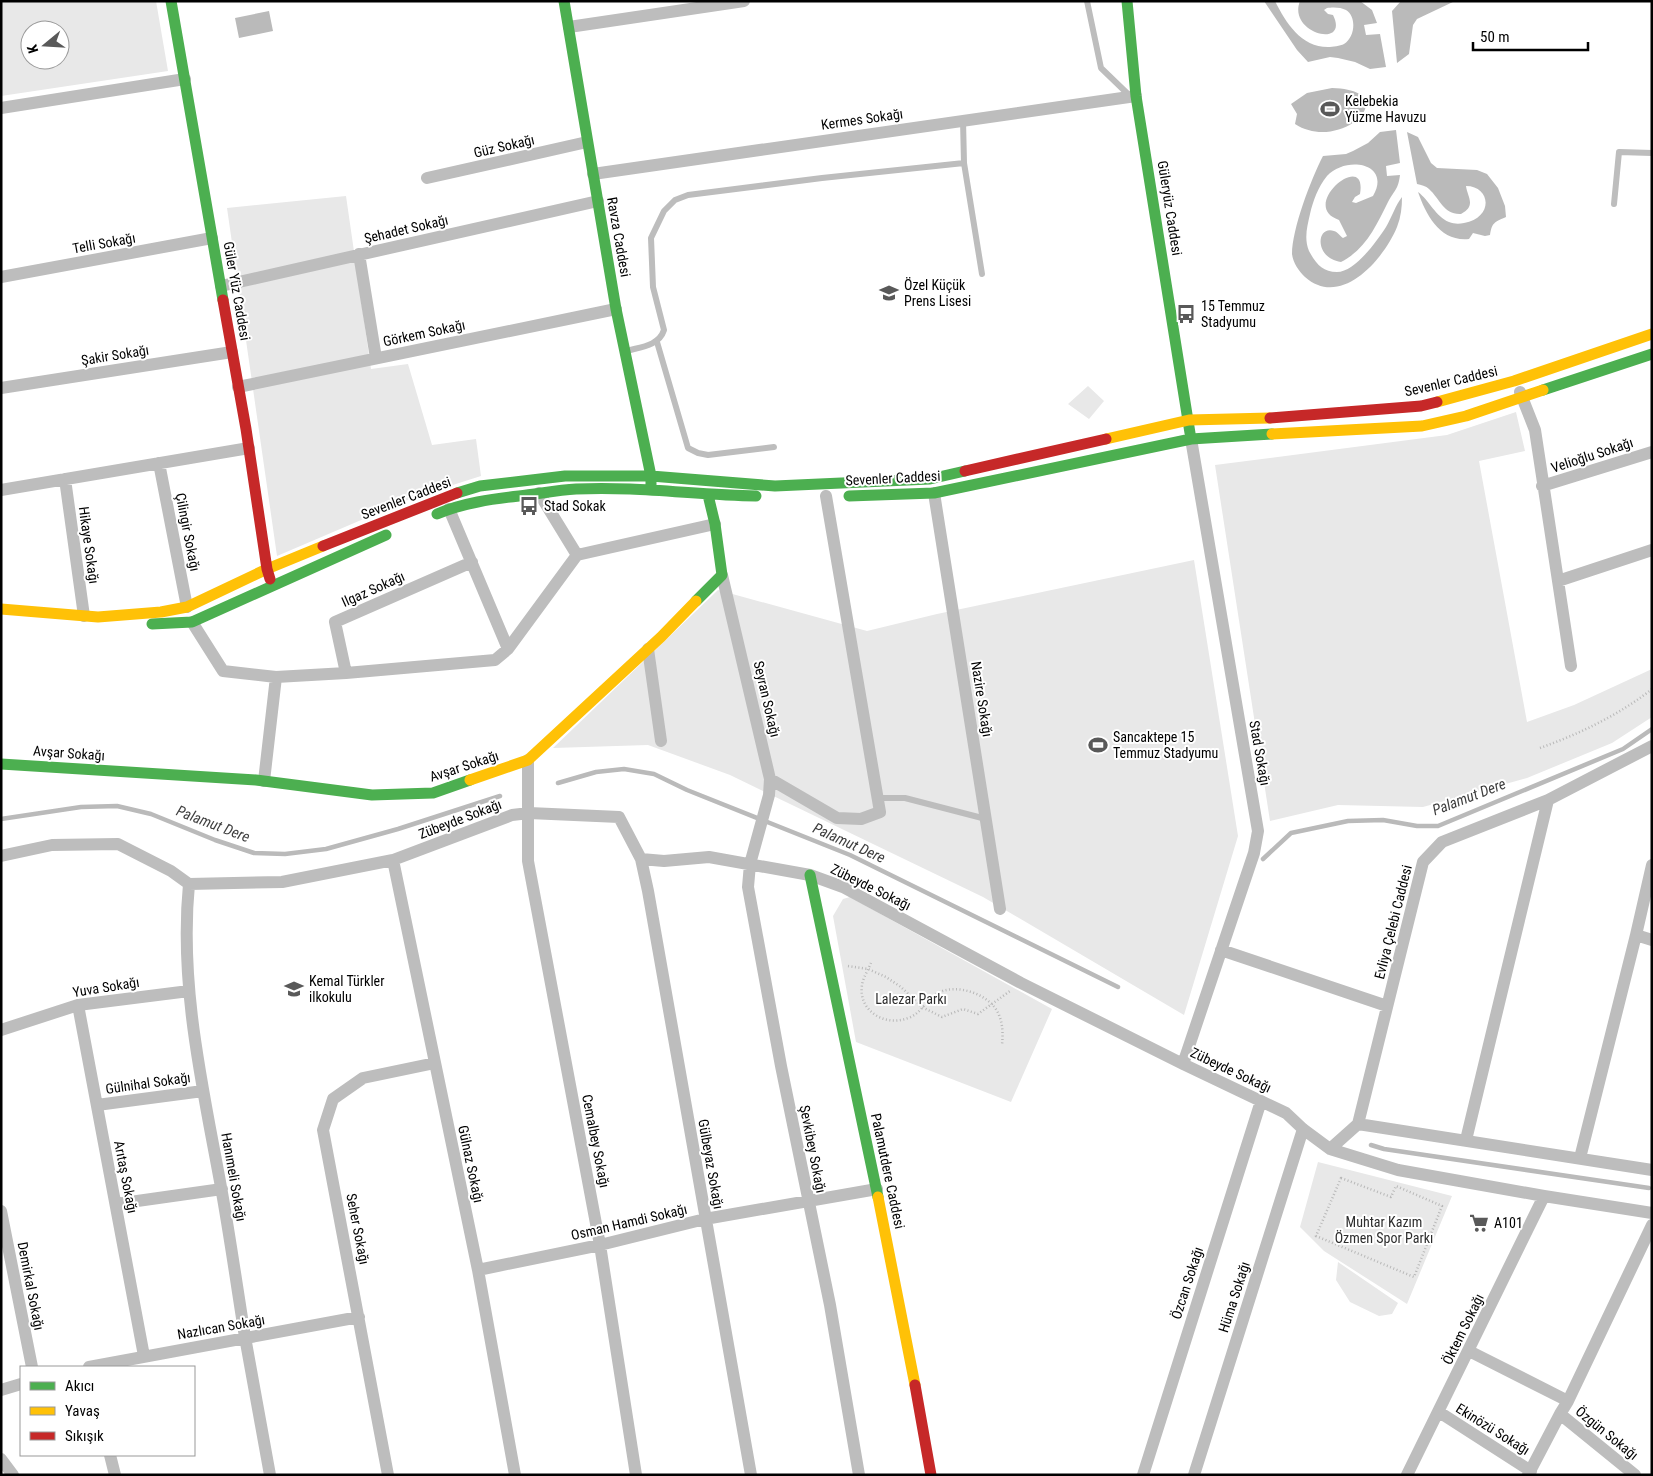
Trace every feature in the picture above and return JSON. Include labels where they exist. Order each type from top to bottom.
[{"type":"main road","name":"Güler Yüz Caddesi","points":[[171,1],[249,448],[267,570],[272,585]]},
{"type":"main road","name":"Ravza Caddesi","points":[[564,1],[616,309],[651,476]]},
{"type":"main road","name":"Güleryüz Caddesi","points":[[1126,1],[1133,96],[1189,420]]},
{"type":"main road","name":"Sevenler Caddesi","points":[[1,609],[98,617],[161,612],[187,607],[267,570],[440,499],[480,486],[565,476],[651,476],[775,486],[930,480],[1189,420],[1252,419],[1421,406],[1514,381],[1652,334]]},
{"type":"main road","name":"Sevenler Caddesi","points":[[430,516],[449,509],[576,488],[651,490],[708,495],[816,496],[934,493],[1191,439],[1422,426],[1466,416],[1652,354]]},
{"type":"main road","points":[[1189,420],[1191,439]]},
{"type":"main road","points":[[651,476],[651,490]]},
{"type":"main road","points":[[708,495],[715,524],[722,574]]},
{"type":"main road","name":"Sevenler Caddesi","points":[[99,628],[192,622],[394,531]]},
{"type":"main road","name":"Avşar Sokağı","points":[[1,764],[264,781],[372,795],[433,793],[528,760],[648,649],[722,574]]},
{"type":"main road","points":[[187,607],[192,622]]},
{"type":"main road","name":"Palamutdere Caddesi","points":[[810,875],[877,1189],[912,1365],[931,1475]]},
{"type":"street","points":[[569,27],[744,1]]},
{"type":"street","points":[[1,108],[184,79]]},
{"type":"street","name":"Kermes Sokağı","points":[[593,174],[1133,96]]},
{"type":"street","name":"Güz Sokağı","points":[[427,178],[587,142]]},
{"type":"street","name":"Şehadet Sokağı","points":[[220,286],[598,201]]},
{"type":"street","name":"Telli Sokağı","points":[[1,278],[212,238]]},
{"type":"street","points":[[359,254],[376,358]]},
{"type":"street","name":"Görkem Sokağı","points":[[238,387],[616,309]]},
{"type":"street","name":"Şakir Sokağı","points":[[1,388],[232,352]]},
{"type":"street","points":[[1514,381],[1523,398],[1535,430],[1542,486],[1571,666]]},
{"type":"street","name":"Stad Sokağı","points":[[1183,1064],[1254,853],[1258,831],[1191,439]]},
{"type":"street","points":[[1,490],[249,448]]},
{"type":"street","name":"Velioğlu Sokağı","points":[[1542,486],[1652,452]]},
{"type":"street","name":"Çilingir Sokağı","points":[[159,464],[187,607]]},
{"type":"street","name":"Hikaye Sokağı","points":[[65,479],[84,616]]},
{"type":"street","points":[[539,493],[577,555]]},
{"type":"street","name":"Nazire Sokağı","points":[[934,493],[1000,910]]},
{"type":"street","points":[[770,779],[837,818],[844,820],[861,819],[880,812],[816,496]]},
{"type":"street","points":[[449,509],[508,649]]},
{"type":"street","points":[[192,622],[223,671],[276,677],[495,660],[508,649],[577,555],[715,524]]},
{"type":"street","points":[[1558,581],[1652,550]]},
{"type":"street","name":"Ilgaz Sokağı","points":[[346,673],[335,622],[472,562]]},
{"type":"street","name":"Seyran Sokağı","points":[[722,574],[770,779],[769,795],[759,830]]},
{"type":"street","points":[[648,649],[661,741]]},
{"type":"street","points":[[264,781],[276,677]]},
{"type":"street","name":"Evliya Çelebi Caddesi","points":[[1358,1124],[1423,862],[1442,842],[1548,800],[1652,746]]},
{"type":"street","name":"Cemalbey Sokağı","points":[[528,760],[528,861],[600,1245],[636,1475]]},
{"type":"street","points":[[1466,1140],[1548,800]]},
{"type":"street","name":"Zübeyde Sokağı","points":[[189,884],[282,882],[394,860],[512,815],[529,813],[619,817],[641,859],[664,861],[709,857],[810,875],[843,887],[1021,983],[1286,1113],[1303,1129],[1330,1149],[1398,1170],[1652,1213]]},
{"type":"street","name":"Şevkibey Sokağı","points":[[759,830],[750,864],[748,887],[808,1201],[830,1305],[859,1475]]},
{"type":"street","points":[[1,856],[52,845],[118,844],[171,871],[189,884]]},
{"type":"street","name":"Gülbeyaz Sokağı","points":[[641,859],[752,1475]]},
{"type":"street","name":"Gülnaz Sokağı","points":[[394,860],[478,1270],[515,1475]]},
{"type":"street","points":[[1580,1158],[1652,865]]},
{"type":"street","name":"Hanımeli Sokağı","points":[[189,884],[186,914],[189,991],[203,1091],[222,1189],[245,1338],[270,1475]]},
{"type":"street","points":[[1636,935],[1652,940]]},
{"type":"street","points":[[1221,950],[1387,1006]]},
{"type":"street","name":"Yuva Sokağı","points":[[1,1030],[78,1005],[189,991]]},
{"type":"street","name":"Arıtaş Sokağı","points":[[78,1005],[144,1356]]},
{"type":"street","name":"Seher Sokağı","points":[[388,1475],[323,1130],[333,1099],[363,1078],[435,1063]]},
{"type":"street","name":"Gülnihal Sokağı","points":[[98,1105],[203,1091]]},
{"type":"street","name":"Özcan Sokağı","points":[[1143,1475],[1261,1101]]},
{"type":"street","points":[[1330,1149],[1358,1124],[1652,1170]]},
{"type":"street","name":"Hüma Sokağı","points":[[1194,1475],[1303,1129]]},
{"type":"street","points":[[116,1204],[222,1189]]},
{"type":"street","name":"Osman Hamdi Sokağı","points":[[478,1270],[600,1245],[705,1219],[877,1189]]},
{"type":"street","name":"Öktem Sokağı","points":[[1407,1475],[1544,1196]]},
{"type":"street","name":"Demirkal Sokağı","points":[[1,1211],[32,1366]]},
{"type":"street","points":[[1529,1473],[1568,1402],[1652,1225]]},
{"type":"street","name":"Nazlıcan Sokağı","points":[[94,1366],[359,1317]]},
{"type":"street","points":[[1469,1351],[1568,1402]]},
{"type":"street","points":[[1,1390],[20,1384]]},
{"type":"street","name":"Ekinözü Sokağı","points":[[1439,1412],[1529,1473]]},
{"type":"street","name":"Özgün Sokağı","points":[[1560,1414],[1635,1475]]},
{"type":"street","points":[[110,1456],[114,1475]]},
{"type":"street","points":[[1,1459],[9,1474]]},
{"type":"lane","points":[[1087,1],[1102,68],[1133,96]]},
{"type":"lane","points":[[963,120],[964,163],[982,274]]},
{"type":"lane","points":[[1614,204],[1619,152],[1652,153]]},
{"type":"lane","points":[[625,352],[657,342],[662,336],[664,330],[653,287],[651,238],[664,211],[676,200],[688,195],[964,163]]},
{"type":"lane","points":[[657,342],[688,448],[708,455],[774,447]]},
{"type":"lane","points":[[878,798],[905,798],[986,818]]},
{"type":"path","points":[[1540,748],[1570,737],[1597,723],[1652,689]]},
{"type":"path","points":[[829,963],[868,969],[886,976],[922,1007],[942,1016],[964,1009],[978,1014],[1021,983]]},
{"type":"path","points":[[871,963],[862,984],[863,998],[870,1012],[882,1019],[894,1022],[918,1013],[928,1000],[938,992],[954,989],[967,990],[993,1005],[999,1014],[1003,1029],[1002,1046]]},
{"type":"path","points":[[1341,1178],[1391,1197],[1396,1186],[1442,1206],[1414,1277],[1316,1236],[1341,1178]]},
{"type":"green space","points":[[1,1],[156,1],[168,71],[1,96]]},
{"type":"green space","points":[[346,196],[371,369],[408,364],[432,445],[476,439],[481,476],[415,497],[277,556],[227,208]]},
{"type":"green space","points":[[1088,386],[1104,401],[1089,419],[1068,404]]},
{"type":"green space","points":[[1516,412],[1525,451],[1479,461],[1527,722],[1574,705],[1652,669],[1652,717],[1612,743],[1527,778],[1423,807],[1338,805],[1270,821],[1215,465],[1447,435]]},
{"type":"green space","points":[[1194,560],[1238,836],[1184,1015],[983,897],[730,775],[648,745],[553,748],[718,590],[867,631],[937,614]]},
{"type":"green space","name":"Lalezar Parkı","points":[[850,897],[1052,1009],[1011,1102],[856,1042],[833,916],[843,899]]},
{"type":"green space","name":"Muhtar Kazım Özmen Spor Parkı","points":[[1318,1162],[1452,1196],[1407,1304],[1324,1251],[1300,1227]]},
{"type":"green space","points":[[1338,1262],[1398,1303],[1392,1314],[1379,1316],[1350,1302],[1336,1280]]},
{"type":"shaded area","points":[[1264,1],[1275,1],[1289,25],[1302,38],[1318,46],[1328,47],[1344,44],[1348,41],[1353,27],[1350,13],[1342,8],[1327,8],[1324,10],[1328,14],[1333,15],[1336,26],[1333,32],[1327,34],[1318,33],[1309,29],[1302,22],[1298,12],[1300,1],[1360,1],[1372,10],[1377,23],[1364,25],[1366,35],[1380,34],[1386,67],[1370,69],[1355,62],[1330,57],[1308,62],[1297,50]]},
{"type":"shaded area","points":[[1401,1],[1455,1],[1417,19],[1413,25],[1409,54],[1397,63],[1392,11]]},
{"type":"shaded area","points":[[269,11],[273,31],[239,38],[235,18]]},
{"type":"shaded area","name":"Kelebekia Yüzme Havuzu","points":[[1332,88],[1354,91],[1364,99],[1365,108],[1359,118],[1347,126],[1331,131],[1313,131],[1295,124],[1297,114],[1291,104],[1307,93]]},
{"type":"shaded area","points":[[1396,130],[1400,163],[1386,166],[1387,176],[1400,175],[1398,184],[1364,244],[1350,257],[1341,262],[1326,255],[1321,243],[1321,237],[1328,230],[1335,232],[1343,238],[1347,236],[1339,220],[1328,213],[1326,204],[1329,193],[1337,185],[1346,178],[1354,177],[1360,181],[1360,194],[1352,202],[1356,203],[1373,196],[1377,185],[1376,176],[1372,170],[1355,164],[1335,169],[1327,176],[1314,199],[1306,233],[1309,251],[1317,263],[1328,271],[1344,271],[1365,255],[1386,227],[1402,197],[1399,220],[1391,240],[1372,265],[1360,276],[1347,284],[1333,287],[1319,285],[1305,277],[1295,264],[1292,254],[1295,231],[1303,204],[1323,156],[1346,154],[1368,143],[1380,132]]},
{"type":"shaded area","points":[[1407,132],[1418,137],[1431,163],[1437,168],[1477,170],[1487,174],[1498,188],[1505,206],[1506,217],[1494,223],[1490,235],[1485,236],[1473,233],[1469,239],[1459,239],[1442,232],[1430,218],[1418,192],[1444,220],[1456,224],[1474,220],[1480,215],[1486,203],[1480,191],[1474,187],[1466,186],[1470,201],[1469,208],[1461,214],[1455,214],[1446,209],[1429,189],[1417,184]]},
{"type":"waterway","name":"Palamut Dere","points":[[1263,859],[1291,833],[1348,821],[1383,820],[1417,826],[1438,826],[1623,749],[1652,729]]},
{"type":"waterway","name":"Palamut Dere","points":[[558,783],[596,772],[624,769],[654,774],[687,790],[850,855],[1118,987]]},
{"type":"waterway","name":"Palamut Dere","points":[[1,819],[81,807],[117,806],[151,814],[215,840],[254,853],[285,854],[326,849],[398,829],[500,796]]},
{"type":"waterway","points":[[1371,1145],[1384,1149],[1649,1188]]},
{"type":"traffic: fast","points":[[171,1],[223,300]]},
{"type":"traffic: fast","points":[[564,1],[616,309],[651,476],[651,487]]},
{"type":"traffic: fast","points":[[1127,1],[1136,96],[1190,433]]},
{"type":"traffic: fast","points":[[1543,390],[1652,354]]},
{"type":"traffic: fast","points":[[849,496],[934,493],[1191,439],[1272,434]]},
{"type":"traffic: fast","points":[[457,493],[480,486],[565,476],[651,476],[775,486],[930,479],[965,471]]},
{"type":"traffic: fast","points":[[437,514],[467,504],[488,500],[576,489],[598,488],[756,496]]},
{"type":"traffic: fast","points":[[696,601],[722,575],[715,524],[708,495]]},
{"type":"traffic: fast","points":[[152,624],[192,622],[386,535]]},
{"type":"traffic: fast","points":[[1,764],[256,780],[372,795],[433,793],[470,780]]},
{"type":"traffic: fast","points":[[810,875],[878,1197]]},
{"type":"traffic: slow","points":[[1437,402],[1514,381],[1652,334]]},
{"type":"traffic: slow","points":[[1272,434],[1422,426],[1466,416],[1543,390]]},
{"type":"traffic: slow","points":[[1106,439],[1189,420],[1270,418]]},
{"type":"traffic: slow","points":[[1,609],[98,617],[161,612],[187,607],[267,569],[323,546]]},
{"type":"traffic: slow","points":[[470,780],[528,760],[661,637],[696,601]]},
{"type":"traffic: slow","points":[[878,1197],[915,1385]]},
{"type":"traffic: jam","points":[[223,300],[270,579]]},
{"type":"traffic: jam","points":[[1270,418],[1421,406],[1437,402]]},
{"type":"traffic: jam","points":[[965,471],[1106,439]]},
{"type":"traffic: jam","points":[[323,546],[457,493]]},
{"type":"traffic: jam","points":[[915,1385],[931,1475]]},
{"type":"place","name":"Kelebekia Yüzme Havuzu","points":[[1330,109]]},
{"type":"place","name":"Özel Küçük Prens Lisesi","points":[[889,293]]},
{"type":"place","name":"15 Temmuz Stadyumu","points":[[1186,314]]},
{"type":"place","name":"Stad Sokak","points":[[529,506]]},
{"type":"place","name":"Sancaktepe 15 Temmuz Stadyumu","points":[[1098,745]]},
{"type":"place","name":"Kemal Türkler ilkokulu","points":[[294,989]]},
{"type":"place","name":"A101","points":[[1479,1223]]}]
